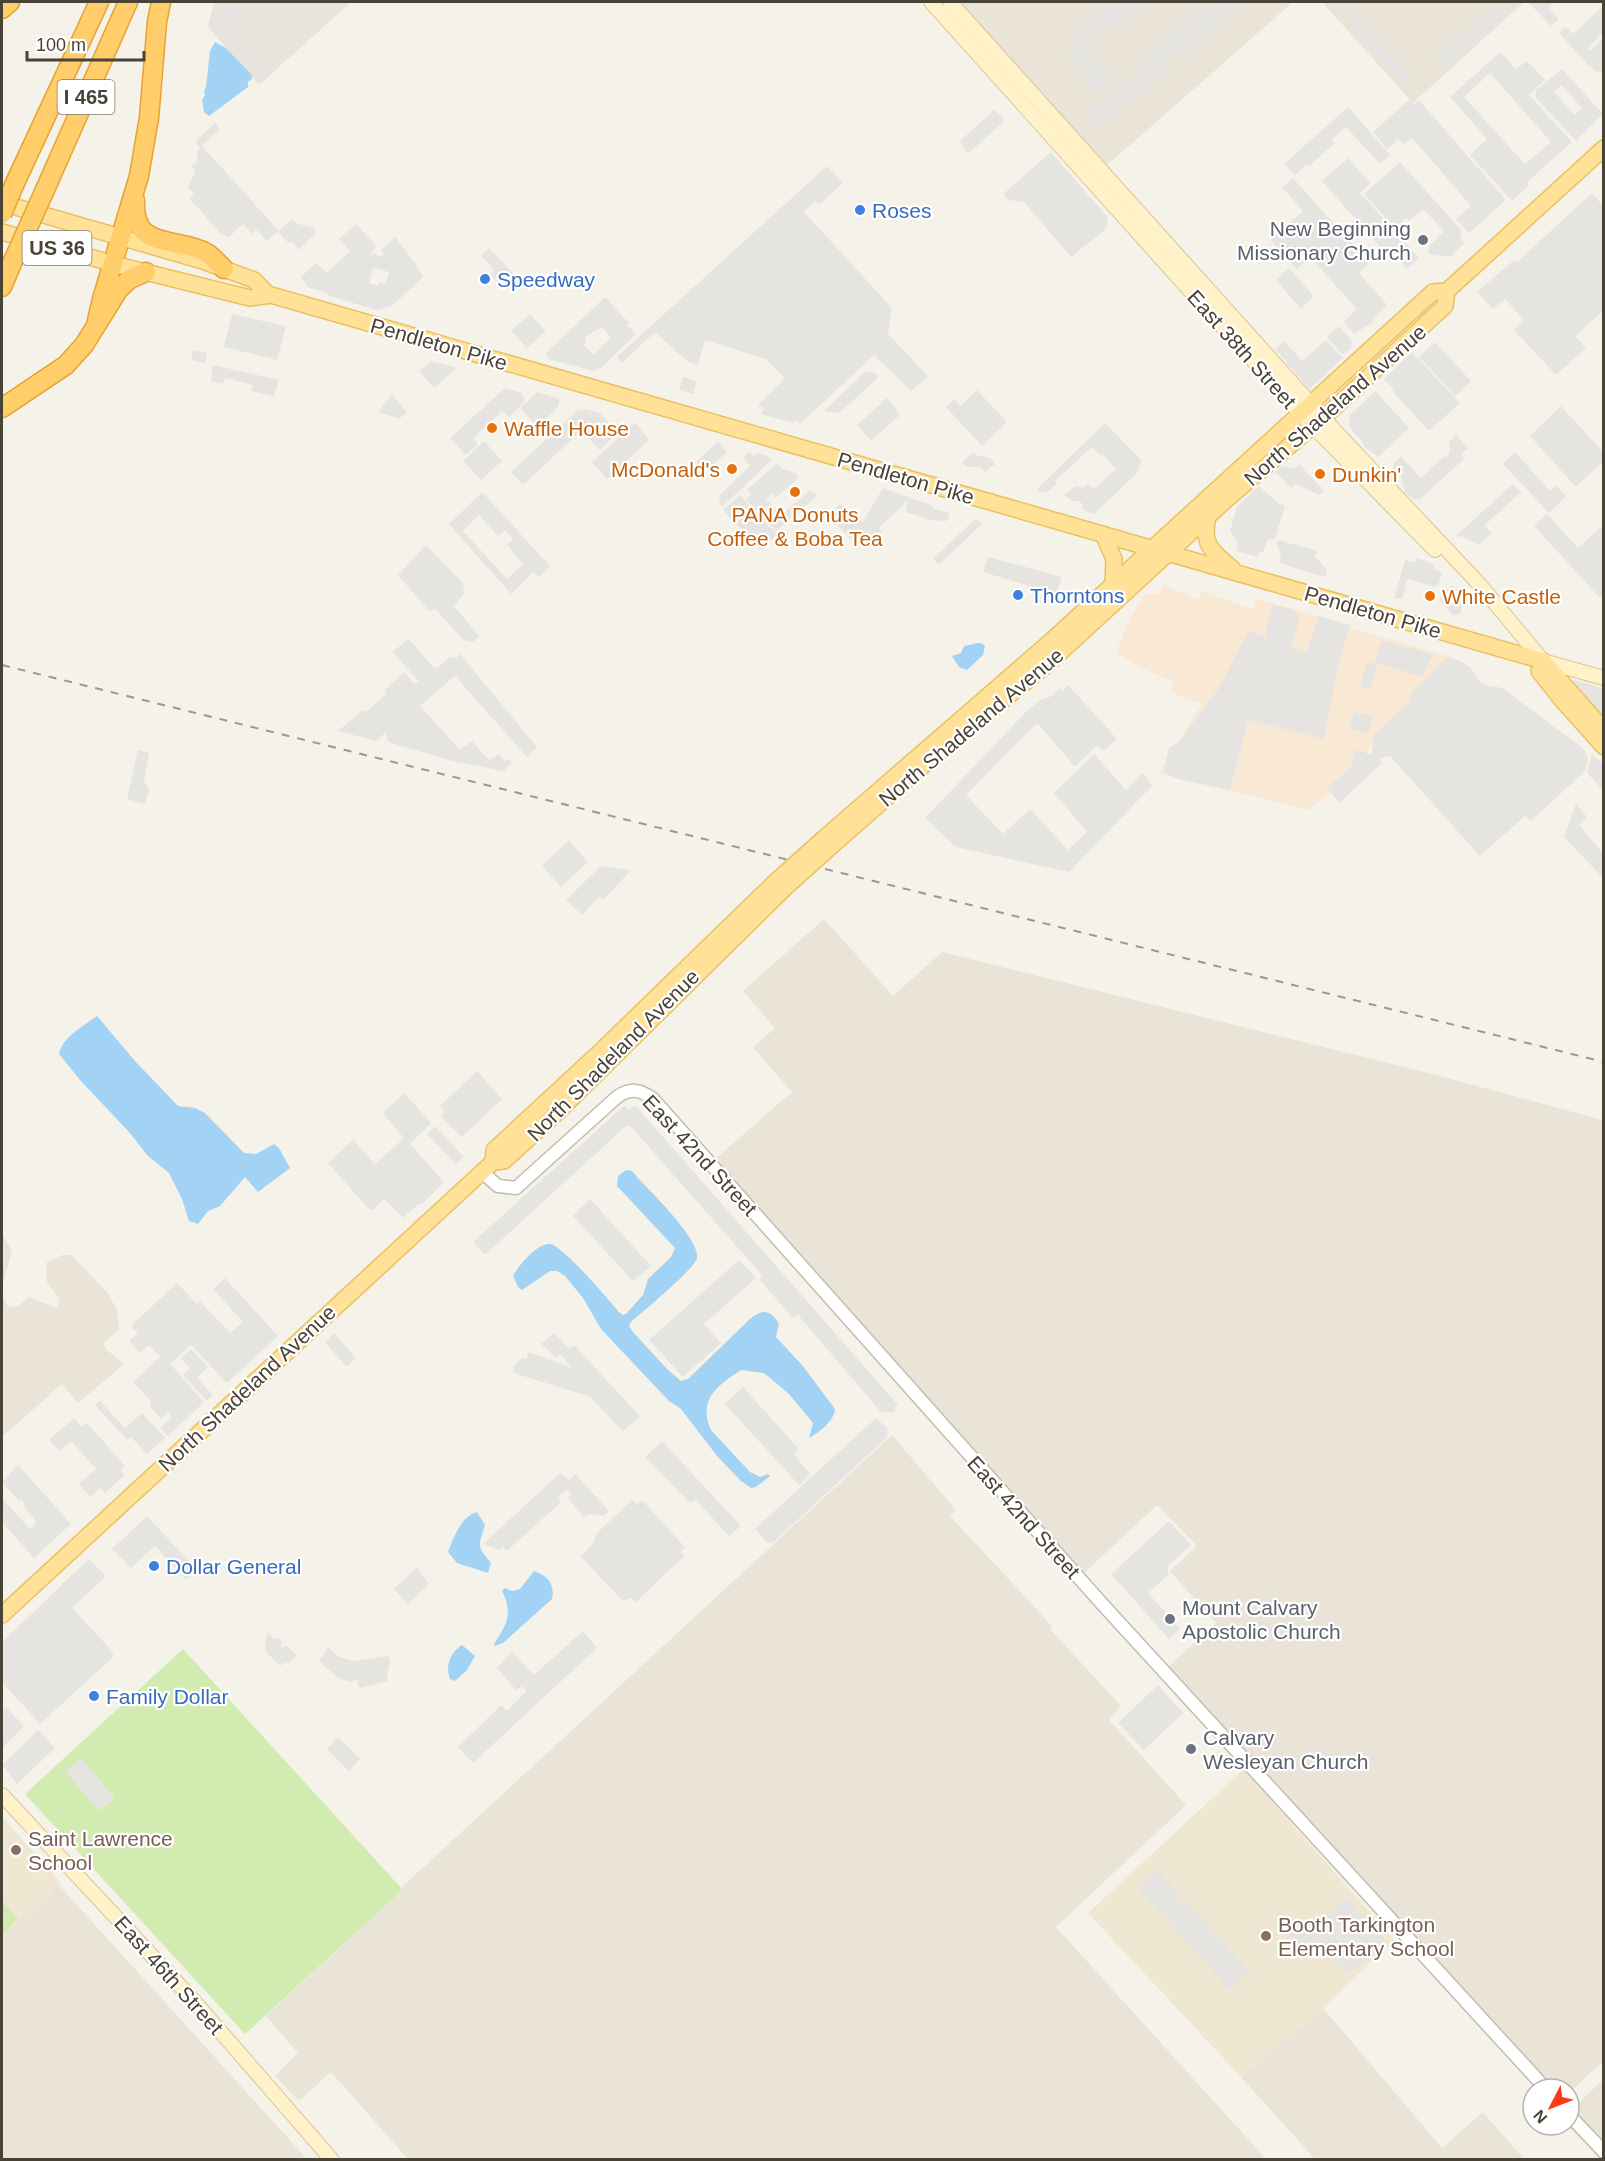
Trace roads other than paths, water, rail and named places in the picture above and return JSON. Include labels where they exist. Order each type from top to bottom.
[{"type":"highway","points":[[2,9],[10,2]]},
{"type":"highway","name":"I 465","points":[[2,214],[99,2]]},
{"type":"highway","name":"I 465","points":[[2,287],[128,2]]},
{"type":"highway","name":"US 36","points":[[112,263],[135,188],[149,118],[157,22],[161,2]]},
{"type":"highway","points":[[135,188],[135,212],[143,231],[158,239],[206,253],[224,269]]},
{"type":"highway","points":[[96,326],[112,263]]},
{"type":"highway","points":[[2,408],[66,365],[84,345],[119,289],[130,279],[146,272]]},
{"type":"main road","name":"East 38th Street","points":[[931,2],[1318,422],[1480,585],[1535,658],[1561,699],[1604,747]]},
{"type":"main road","name":"East 38th Street","points":[[950,2],[1306,409]]},
{"type":"main road","name":"North Shadeland Avenue","points":[[2,1615],[488,1167],[504,1161],[546,1123],[780,885],[1433,292],[1447,291],[1604,148]]},
{"type":"main road","name":"Pendleton Pike","points":[[2,203],[171,251],[224,269],[254,280],[269,294],[1535,658]]},
{"type":"main road","name":"Pendleton Pike","points":[[2,232],[250,298],[269,294]]},
{"type":"main road","name":"North Shadeland Avenue","points":[[829,841],[1042,669],[1208,517],[1318,422],[1445,306],[1447,291]]},
{"type":"main road","points":[[1208,517],[1205,530],[1209,548],[1237,573]]},
{"type":"main road","points":[[1103,534],[1114,559],[1113,584]]},
{"type":"main road","name":"East 38th Street","points":[[1535,658],[1604,730]]},
{"type":"main road","points":[[1535,658],[1604,678]]},
{"type":"main road","name":"East 46th Street","points":[[2,1795],[194,2001],[332,2160]]},
{"type":"street","name":"East 42nd Street","points":[[488,1167],[498,1186],[516,1188],[616,1097],[634,1090],[644,1092],[653,1099],[1089,1589],[1535,2077]]},
{"type":"street","points":[[1581,2128],[1604,2152]]},
{"type":"water","points":[[215,42],[226,48],[252,75],[252,79],[248,82],[248,87],[209,116],[204,112],[202,100],[205,95],[210,51]]},
{"type":"water","points":[[978,643],[985,646],[983,655],[967,670],[959,667],[952,656],[961,653],[964,646]]},
{"type":"water","points":[[97,1016],[135,1061],[178,1106],[195,1108],[205,1113],[244,1153],[256,1154],[274,1144],[279,1148],[290,1168],[258,1192],[245,1177],[220,1206],[208,1211],[198,1224],[189,1221],[182,1199],[169,1173],[148,1156],[59,1054],[69,1037]]},
{"type":"water","points":[[626,1170],[632,1171],[683,1228],[696,1250],[697,1258],[678,1281],[631,1322],[629,1326],[633,1332],[681,1381],[688,1379],[750,1319],[759,1313],[769,1313],[779,1324],[776,1337],[802,1365],[835,1409],[829,1422],[809,1438],[813,1423],[789,1394],[764,1373],[741,1370],[725,1381],[712,1394],[708,1402],[707,1419],[711,1430],[750,1472],[760,1477],[768,1474],[770,1476],[756,1487],[751,1488],[740,1480],[717,1456],[681,1409],[669,1401],[601,1329],[583,1298],[565,1276],[557,1271],[550,1271],[522,1290],[513,1276],[523,1261],[534,1251],[550,1244],[564,1253],[619,1312],[626,1314],[643,1295],[648,1279],[671,1257],[675,1248],[617,1186],[618,1176]]},
{"type":"water","points":[[477,1512],[485,1525],[480,1546],[491,1563],[488,1573],[457,1563],[448,1552],[462,1523],[471,1514]]},
{"type":"water","points":[[534,1571],[549,1581],[552,1599],[503,1643],[494,1646],[507,1617],[508,1607],[502,1591],[505,1588],[512,1591],[520,1589]]},
{"type":"water","points":[[462,1645],[475,1656],[467,1670],[455,1681],[450,1679],[448,1664],[454,1652]]},
{"type":"railway","points":[[2,665],[1604,1062]]},
{"type":"place","name":"Roses","points":[[860,210]]},
{"type":"place","name":"New Beginning Missionary Church","points":[[1423,240]]},
{"type":"place","name":"Speedway","points":[[485,279]]},
{"type":"place","name":"Waffle House","points":[[492,428]]},
{"type":"place","name":"McDonald's","points":[[732,469]]},
{"type":"place","name":"Dunkin'","points":[[1320,474]]},
{"type":"place","name":"PANA Donuts Coffee & Boba Tea","points":[[795,492]]},
{"type":"place","name":"Thorntons","points":[[1018,595]]},
{"type":"place","name":"White Castle","points":[[1430,596]]},
{"type":"place","name":"Dollar General","points":[[154,1566]]},
{"type":"place","name":"Mount Calvary Apostolic Church","points":[[1170,1619]]},
{"type":"place","name":"Family Dollar","points":[[94,1696]]},
{"type":"place","name":"Calvary Wesleyan Church","points":[[1191,1749]]},
{"type":"place","name":"Saint Lawrence School","points":[[16,1850]]},
{"type":"place","name":"Booth Tarkington Elementary School","points":[[1266,1936]]}]
